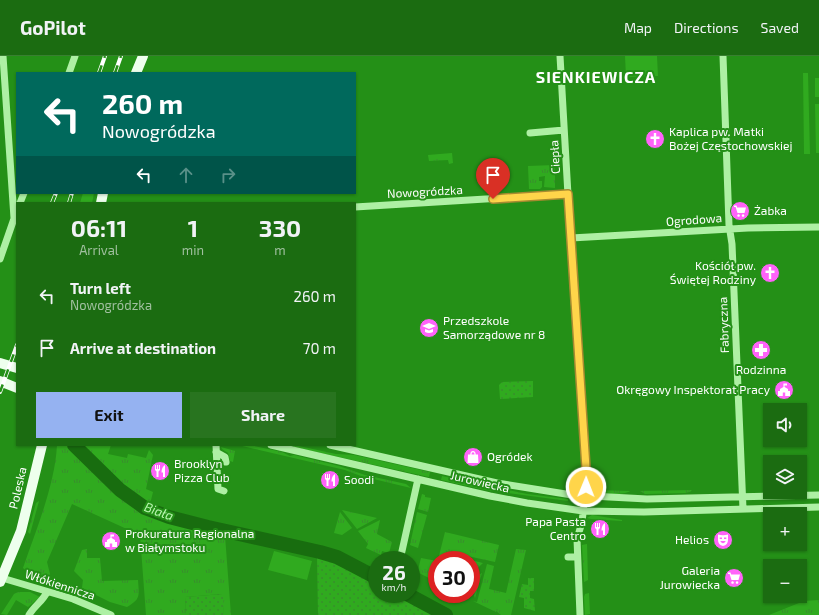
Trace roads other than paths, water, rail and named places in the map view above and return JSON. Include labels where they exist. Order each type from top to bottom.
[{"type":"main road","points":[[136,72],[142,56]]},
{"type":"main road","points":[[0,363],[16,368]]},
{"type":"main road","points":[[0,381],[16,388]]},
{"type":"main road","name":"Poleska","points":[[1,580],[21,531],[42,446]]},
{"type":"street","points":[[0,258],[16,214],[3,56]]},
{"type":"street","points":[[69,72],[75,56]]},
{"type":"street","name":"Ciepła","points":[[560,56],[586,468],[585,496],[577,539],[580,615]]},
{"type":"street","name":"Fabryczna","points":[[723,56],[743,509]]},
{"type":"street","points":[[530,133],[564,130]]},
{"type":"street","name":"Nowogródzka","points":[[356,207],[568,194]]},
{"type":"street","name":"Ogrodowa","points":[[571,238],[730,229],[819,227]]},
{"type":"street","name":"Jurowiecka","points":[[280,446],[291,447],[418,479],[527,503],[583,511],[621,513],[819,507]]},
{"type":"street","name":"Jurowiecka","points":[[334,446],[496,483],[585,496],[635,499],[819,494]]},
{"type":"street","points":[[216,448],[225,457],[226,462]]},
{"type":"street","points":[[216,448],[218,489],[224,491]]},
{"type":"street","points":[[402,551],[418,479]]},
{"type":"street","points":[[689,511],[694,498]]},
{"type":"street","points":[[568,557],[577,557]]},
{"type":"street","name":"Włókiennicza","points":[[1,580],[73,599],[111,615]]},
{"type":"street","points":[[28,615],[44,598],[47,592]]},
{"type":"waterway","name":"Biała","points":[[75,446],[120,490],[145,508],[169,517],[208,527],[320,552],[337,557],[368,573]]},
{"type":"waterway","name":"Biała","points":[[420,601],[446,615]]},
{"type":"railway","points":[[99,72],[105,56]]},
{"type":"railway","points":[[115,72],[121,56]]},
{"type":"railway","points":[[52,202],[56,194]]},
{"type":"railway","points":[[69,202],[72,194]]},
{"type":"railway","points":[[0,392],[16,348]]},
{"type":"place","name":"Kaplica pw. Matki Bożej Częstochowskiej","points":[[655,139]]},
{"type":"place","name":"Żabka","points":[[740,211]]},
{"type":"place","name":"Kościół pw. Świętej Rodziny","points":[[770,273]]},
{"type":"place","name":"Przedszkole Samorządowe nr 8","points":[[429,328]]},
{"type":"place","name":"Rodzinna","points":[[761,350]]},
{"type":"place","name":"Okręgowy Inspektorat Pracy","points":[[784,390]]},
{"type":"place","name":"Ogródek","points":[[473,457]]},
{"type":"place","name":"Brooklyn Pizza Club","points":[[160,471]]},
{"type":"place","name":"Soodi","points":[[330,480]]},
{"type":"place","name":"Papa Pasta Centro","points":[[600,529]]},
{"type":"place","name":"Helios","points":[[723,540]]},
{"type":"place","name":"Prokuratura Regionalna w Białymstoku","points":[[111,541]]},
{"type":"place","name":"Galeria Jurowiecka","points":[[734,578]]},
{"type":"district","name":"SIENKIEWICZA","points":[[596,77]]}]
